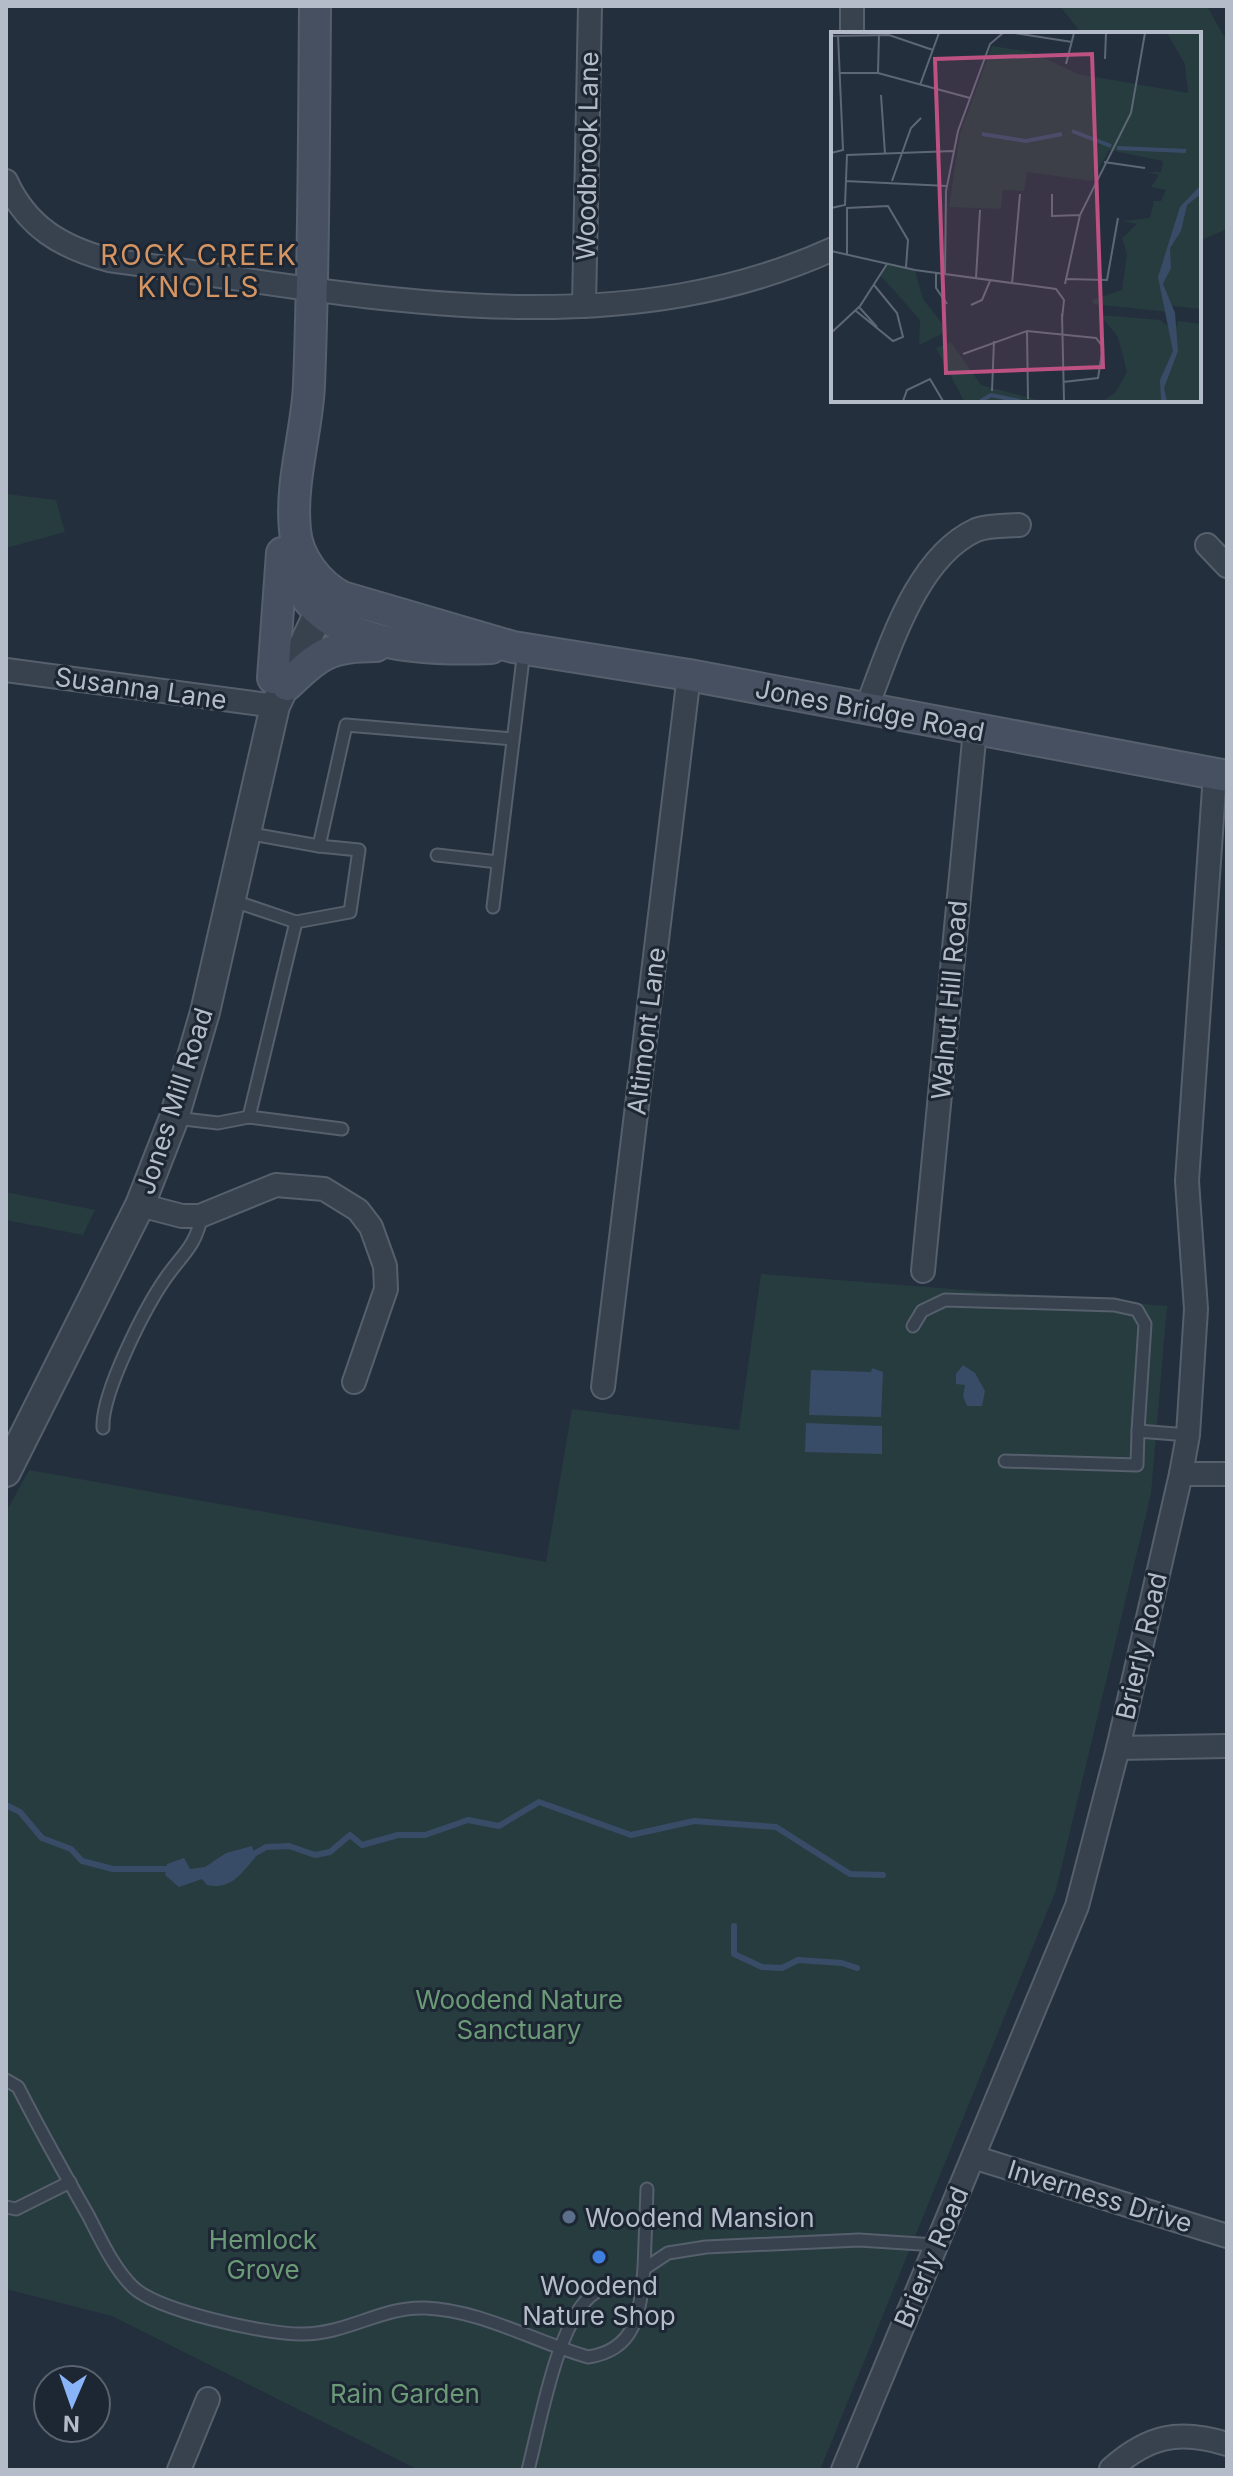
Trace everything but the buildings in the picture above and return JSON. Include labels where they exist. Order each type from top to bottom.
[{"type":"main road","points":[[315,6],[309,393],[295,532],[318,580],[317,602]]},
{"type":"main road","points":[[278,690],[284,464],[296,441],[309,393]]},
{"type":"main road","points":[[283,539],[292,575],[317,602]]},
{"type":"main road","name":"Jones Bridge Road","points":[[317,602],[345,629],[412,647],[518,648]]},
{"type":"main road","name":"Jones Bridge Road","points":[[317,602],[518,648],[689,675],[1221,775]]},
{"type":"main road","points":[[278,690],[324,652],[339,646],[412,647]]},
{"type":"street","name":"Woodbrook Lane","points":[[584,306],[590,6]]},
{"type":"street","points":[[852,6],[852,32]]},
{"type":"street","points":[[6,181],[19,208],[43,231],[85,253],[109,260],[469,306],[584,306],[655,299],[744,282],[831,250]]},
{"type":"street","points":[[866,709],[906,610],[935,564],[960,539],[980,528],[1019,525]]},
{"type":"street","points":[[1207,545],[1227,566]]},
{"type":"street","name":"Jones Mill Road","points":[[6,1472],[140,1205],[174,1118],[205,1012],[278,690],[290,621],[317,602]]},
{"type":"street","name":"Susanna Lane","points":[[6,670],[278,690]]},
{"type":"street","name":"Altimont Lane","points":[[603,1387],[689,675]]},
{"type":"street","name":"Walnut Hill Road","points":[[923,1271],[975,730]]},
{"type":"street","name":"Brierly Road","points":[[843,2470],[1077,1906],[1118,1748],[1181,1474],[1188,1435],[1196,1309],[1187,1181],[1221,775]]},
{"type":"street","points":[[140,1205],[182,1216],[202,1215],[276,1185],[324,1189],[358,1210],[371,1227],[385,1266],[386,1289],[354,1382]]},
{"type":"street","points":[[1181,1474],[1227,1474]]},
{"type":"street","points":[[1118,1748],[1227,1746]]},
{"type":"street","name":"Inverness Drive","points":[[973,2157],[1227,2236]]},
{"type":"street","points":[[179,2470],[208,2399]]},
{"type":"street","points":[[1111,2469],[1137,2445],[1168,2437],[1227,2444]]},
{"type":"lane","points":[[493,907],[513,739],[518,648]]},
{"type":"lane","points":[[319,846],[346,725],[513,739]]},
{"type":"lane","points":[[231,899],[296,922],[350,912],[359,850],[246,833]]},
{"type":"lane","points":[[437,855],[498,862]]},
{"type":"lane","points":[[249,1117],[296,922]]},
{"type":"lane","points":[[174,1118],[218,1123],[249,1117],[342,1129]]},
{"type":"lane","points":[[103,1428],[102,1414],[115,1380],[164,1280],[197,1240],[202,1215]]},
{"type":"lane","points":[[913,1326],[922,1311],[945,1300],[1114,1305],[1137,1310],[1145,1324],[1137,1465],[1005,1461]]},
{"type":"lane","points":[[1138,1431],[1188,1435]]},
{"type":"lane","points":[[6,2080],[18,2087],[131,2286],[150,2300],[171,2308],[299,2335],[337,2332],[403,2309],[424,2308],[450,2311],[588,2357],[604,2355],[623,2344],[637,2324],[644,2269],[647,2189]]},
{"type":"lane","points":[[6,2207],[16,2209],[70,2182]]},
{"type":"lane","points":[[644,2269],[668,2253],[706,2247],[859,2240],[936,2245]]},
{"type":"lane","points":[[528,2470],[562,2349],[583,2299],[596,2292]]},
{"type":"green space","points":[[1060,6],[1207,6],[1227,42],[1227,229],[1201,240],[1201,32],[1080,32]]},
{"type":"green space","points":[[6,494],[56,500],[65,532],[6,548]]},
{"type":"green space","points":[[6,1192],[95,1210],[83,1235],[6,1220]]},
{"type":"green space","name":"Woodend Nature Sanctuary","points":[[761,1274],[1167,1306],[1151,1494],[1056,1890],[820,2470],[419,2470],[112,2316],[6,2289],[6,1512],[29,1470],[546,1562],[572,1409],[739,1430]]},
{"type":"water","points":[[963,1365],[975,1373],[985,1391],[982,1406],[967,1406],[963,1396],[965,1385],[956,1384],[956,1374]]},
{"type":"water","points":[[872,1368],[883,1372],[881,1417],[809,1415],[811,1370],[871,1372]]},
{"type":"water","points":[[806,1423],[882,1426],[882,1454],[805,1452]]},
{"type":"water","points":[[252,1846],[255,1858],[235,1879],[223,1885],[207,1885],[202,1879],[179,1887],[165,1875],[167,1864],[184,1858],[190,1869],[205,1867],[226,1853]]},
{"type":"waterway","points":[[247,1858],[266,1847],[289,1846],[315,1855],[330,1852],[350,1835],[362,1845],[398,1835],[425,1835],[468,1820],[499,1826],[539,1802],[631,1835],[694,1821],[776,1827],[850,1874],[883,1875]]},
{"type":"waterway","points":[[6,1805],[20,1812],[42,1838],[71,1849],[82,1861],[113,1869],[171,1869]]},
{"type":"waterway","points":[[734,1926],[734,1954],[762,1967],[782,1968],[798,1960],[842,1963],[857,1968]]},
{"type":"place","name":"Woodend Mansion","points":[[569,2217]]},
{"type":"place","name":"Woodend Nature Shop","points":[[599,2257]]},
{"type":"district","name":"ROCK CREEK KNOLLS","points":[[199,271]]},
{"type":"park label","name":"Hemlock Grove","points":[[263,2254]]},
{"type":"park label","name":"Rain Garden","points":[[405,2393]]}]
